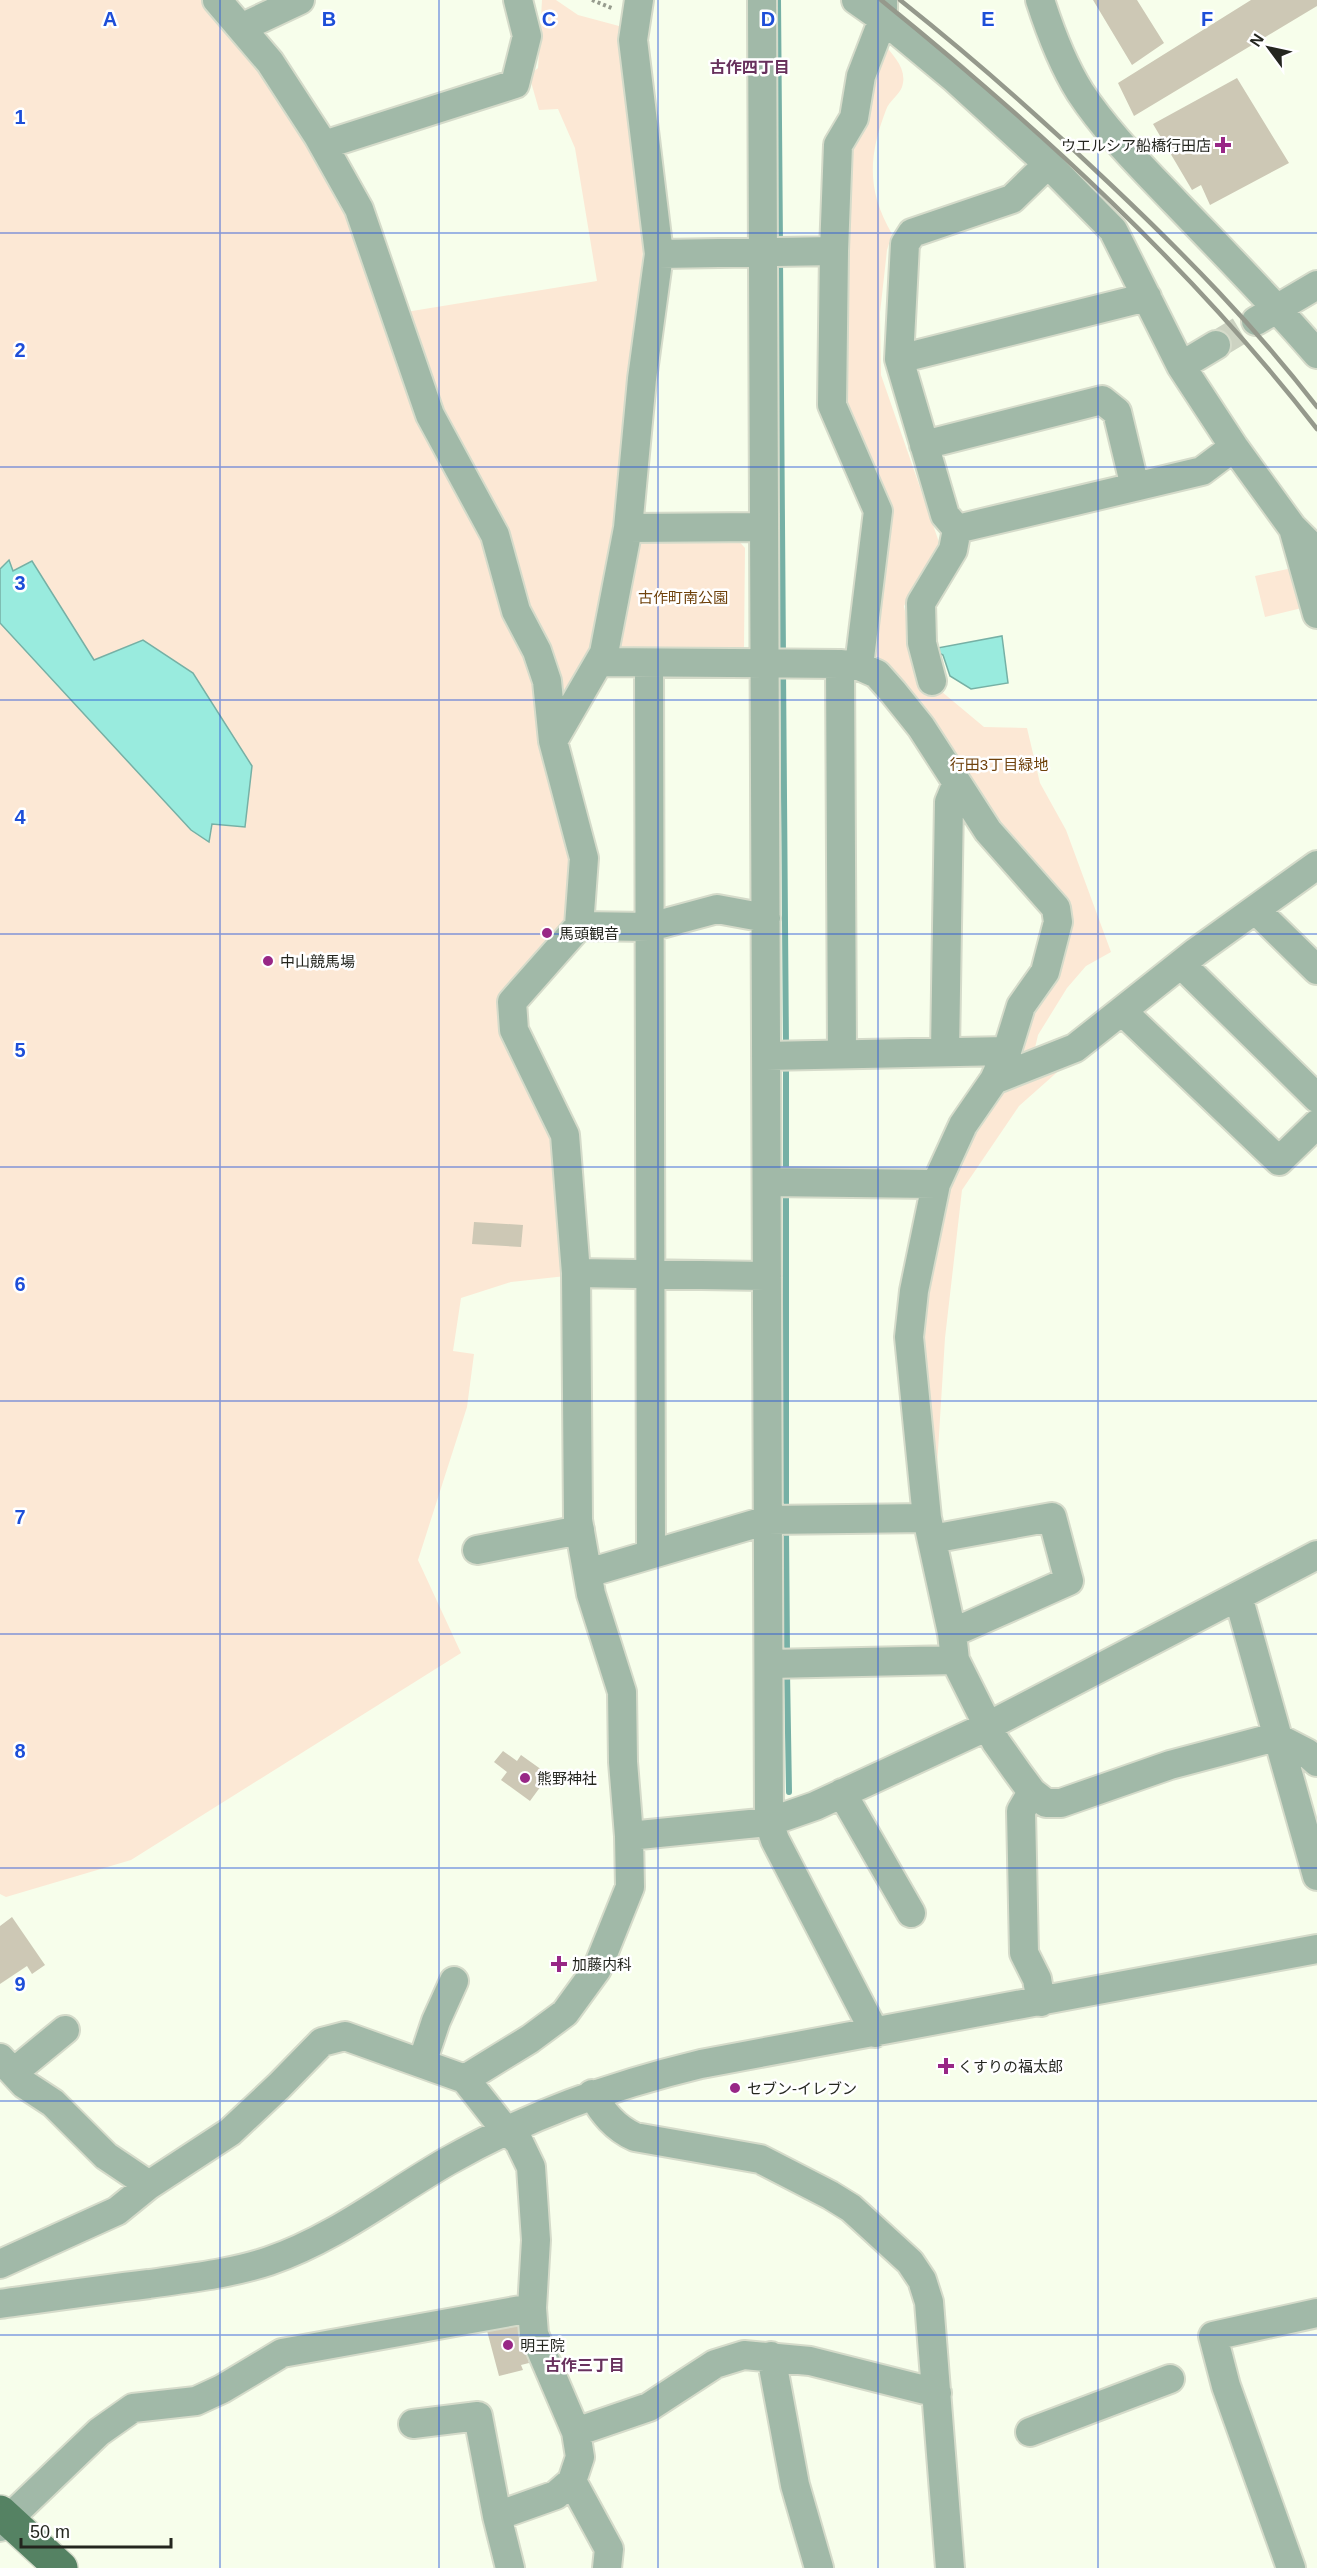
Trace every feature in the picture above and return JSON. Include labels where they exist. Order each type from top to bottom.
[{"type":"main road","points":[[3,2520],[61,2568]]},
{"type":"street","points":[[217,0],[270,62],[324,146],[359,208],[430,416],[495,535],[516,611],[537,651],[547,681],[553,741],[584,858],[579,926],[512,1002],[514,1030],[565,1135],[576,1273],[575,1420],[580,1530],[591,1594],[622,1692],[623,1762],[629,1836],[630,1887],[597,1969],[565,2013],[530,2039],[465,2079]]},
{"type":"street","points":[[241,28],[300,0]]},
{"type":"street","points":[[324,146],[515,84],[527,36],[518,0]]},
{"type":"street","points":[[553,741],[604,653],[628,528],[642,379],[659,254],[633,40],[639,0]]},
{"type":"street","points":[[762,0],[769,1822],[775,1840],[895,2030]]},
{"type":"street","points":[[856,0],[883,9],[1048,164],[1113,230],[1181,366],[1234,447],[1292,527],[1317,552]]},
{"type":"street","points":[[1040,0],[1048,26],[1063,58],[1078,89],[1094,112],[1160,186],[1267,315],[1317,354]]},
{"type":"street","points":[[842,1054],[849,665],[878,511],[832,405],[838,145],[854,118],[861,76],[883,9]]},
{"type":"street","points":[[932,681],[922,643],[921,603],[953,550],[957,529],[945,514],[899,358],[905,244],[912,233],[1012,199],[1048,164]]},
{"type":"street","points":[[659,254],[834,250]]},
{"type":"street","points":[[1267,315],[1317,285]]},
{"type":"street","points":[[899,358],[1147,297]]},
{"type":"street","points":[[1181,366],[1216,345]]},
{"type":"street","points":[[924,445],[1102,400],[1117,412],[1135,487]]},
{"type":"street","points":[[957,529],[1202,471],[1234,447]]},
{"type":"street","points":[[628,528],[764,527]]},
{"type":"street","points":[[1292,527],[1317,614]]},
{"type":"street","points":[[599,663],[849,665],[877,674],[921,728],[988,831],[1056,908],[1058,922],[1046,972],[1022,1006],[1007,1051],[994,1080],[963,1125],[936,1184],[914,1291],[909,1337],[930,1529],[954,1647],[996,1742],[1032,1792],[1046,1803],[1061,1803],[1170,1765],[1276,1737],[1307,1753],[1317,1762]]},
{"type":"street","points":[[650,663],[651,1554]]},
{"type":"street","points":[[945,1052],[949,802],[956,785]]},
{"type":"street","points":[[994,1080],[1075,1048],[1181,964],[1317,865]]},
{"type":"street","points":[[579,926],[650,927],[717,909],[766,918]]},
{"type":"street","points":[[1256,910],[1317,970]]},
{"type":"street","points":[[1181,964],[1317,1098]]},
{"type":"street","points":[[1122,1011],[1279,1161],[1317,1124]]},
{"type":"street","points":[[766,1056],[1007,1051]]},
{"type":"street","points":[[767,1182],[936,1184]]},
{"type":"street","points":[[576,1273],[767,1276]]},
{"type":"street","points":[[588,1573],[768,1520],[930,1529],[1052,1517],[1069,1581],[954,1647],[769,1664]]},
{"type":"street","points":[[477,1551],[580,1530]]},
{"type":"street","points":[[629,1836],[769,1822],[815,1806],[988,1725],[1317,1555]]},
{"type":"street","points":[[1238,1596],[1317,1876]]},
{"type":"street","points":[[1032,1792],[1022,1811],[1024,1953],[1037,1979],[1041,2002]]},
{"type":"street","points":[[842,1793],[911,1913]]},
{"type":"street","points":[[0,2304],[208,2276],[270,2261],[341,2227],[399,2189],[506,2129],[592,2094],[652,2076],[701,2064],[895,2030],[1317,1949]]},
{"type":"street","points":[[422,2063],[436,2021],[454,1982]]},
{"type":"street","points":[[64,2030],[7,2065],[24,2084],[53,2103],[106,2156],[149,2185]]},
{"type":"street","points":[[0,2264],[117,2211],[149,2185],[230,2132],[322,2042],[345,2036],[465,2079],[519,2142],[531,2168],[536,2240],[532,2308],[534,2334],[576,2432],[580,2457],[572,2481],[556,2495],[497,2516]]},
{"type":"street","points":[[592,2094],[602,2111],[624,2133],[646,2140],[760,2159],[851,2208],[910,2262],[922,2280],[929,2302],[950,2568]]},
{"type":"street","points":[[3,2520],[99,2432],[134,2408],[196,2401],[222,2389],[282,2353],[532,2308]]},
{"type":"street","points":[[1291,2568],[1226,2386],[1213,2336],[1317,2313]]},
{"type":"street","points":[[576,2432],[649,2407],[715,2364],[744,2355],[810,2361],[937,2392]]},
{"type":"street","points":[[771,2356],[795,2485],[819,2568]]},
{"type":"street","points":[[1030,2432],[1170,2379]]},
{"type":"street","points":[[413,2424],[478,2416],[497,2516],[510,2568]]},
{"type":"street","points":[[572,2481],[609,2549],[607,2568]]},
{"type":"green space","name":"中山競馬場","points":[[0,0],[207,0],[317,148],[488,541],[532,655],[576,866],[571,921],[500,1001],[557,1138],[566,1276],[511,1282],[461,1298],[453,1351],[474,1354],[467,1407],[418,1560],[461,1653],[131,1860],[6,1897],[0,1894]]},
{"type":"green space","points":[[542,0],[556,0],[578,15],[619,26],[643,251],[614,530],[589,656],[558,717],[437,412],[406,312],[597,281],[575,148],[558,109],[539,110],[529,75],[538,68]]},
{"type":"green space","name":"行田3丁目緑地","points":[[882,42],[901,68],[903,80],[901,90],[886,110],[873,159],[874,188],[892,234],[887,250],[880,313],[881,375],[940,545],[904,606],[917,671],[984,727],[1027,728],[1040,783],[1066,830],[1111,952],[1086,966],[1067,988],[1038,1035],[1029,1074],[1072,1059],[1019,1106],[962,1190],[945,1338],[935,1499],[922,1340],[925,1291],[948,1178],[1033,1007],[1056,975],[1039,876],[868,657],[890,504],[842,403],[849,149]]},
{"type":"green space","name":"古作町南公園","points":[[633,537],[737,539],[745,548],[744,647],[733,657],[610,658]]},
{"type":"green space","points":[[1297,567],[1306,607],[1265,617],[1255,576]]},
{"type":"water","points":[[9,560],[13,571],[32,561],[94,660],[143,640],[193,673],[252,766],[245,827],[212,824],[209,842],[191,830],[0,623],[0,569]]},
{"type":"water","points":[[1002,636],[1008,683],[971,689],[950,676],[943,655],[932,649]]},
{"type":"building","points":[[1093,0],[1137,0],[1164,43],[1132,65]]},
{"type":"building","points":[[1251,0],[1317,0],[1317,6],[1134,116],[1118,83]]},
{"type":"building","points":[[1237,78],[1289,163],[1210,205],[1201,185],[1192,190],[1153,124]]},
{"type":"building","points":[[474,1222],[523,1225],[521,1247],[472,1244]]},
{"type":"building","name":"熊野神社","points":[[503,1751],[517,1761],[521,1755],[549,1775],[530,1801],[501,1780],[507,1772],[494,1762]]},
{"type":"building","points":[[12,1917],[45,1965],[32,1974],[27,1966],[0,1984],[0,1926]]},
{"type":"building","name":"明王院","points":[[517,2319],[529,2363],[521,2365],[523,2370],[499,2376],[486,2327]]},
{"type":"waterway","points":[[778,0],[780,245]]},
{"type":"waterway","points":[[780,259],[783,656]]},
{"type":"waterway","points":[[783,670],[786,1049]]},
{"type":"waterway","points":[[786,1063],[786,1175]]},
{"type":"waterway","points":[[786,1189],[786,1511]]},
{"type":"waterway","points":[[786,1528],[787,1655]]},
{"type":"waterway","points":[[787,1672],[789,1792]]},
{"type":"tunnel","points":[[1216,345],[1256,321]]},
{"type":"railway","points":[[881,0],[998,98],[1166,256],[1269,370],[1317,429]]},
{"type":"railway","points":[[900,0],[1007,89],[1137,210],[1243,319],[1317,407]]},
{"type":"place","name":"ウエルシア船橋行田店","points":[[1223,145]]},
{"type":"place","name":"馬頭観音","points":[[547,933]]},
{"type":"place","name":"中山競馬場","points":[[268,961]]},
{"type":"place","name":"熊野神社","points":[[525,1778]]},
{"type":"place","name":"加藤内科","points":[[559,1964]]},
{"type":"place","name":"くすりの福太郎","points":[[946,2066]]},
{"type":"place","name":"セブン-イレブン","points":[[735,2088]]},
{"type":"place","name":"明王院","points":[[508,2345]]},
{"type":"district","name":"古作四丁目","points":[[750,67]]},
{"type":"district","name":"古作三丁目","points":[[585,2365]]}]
